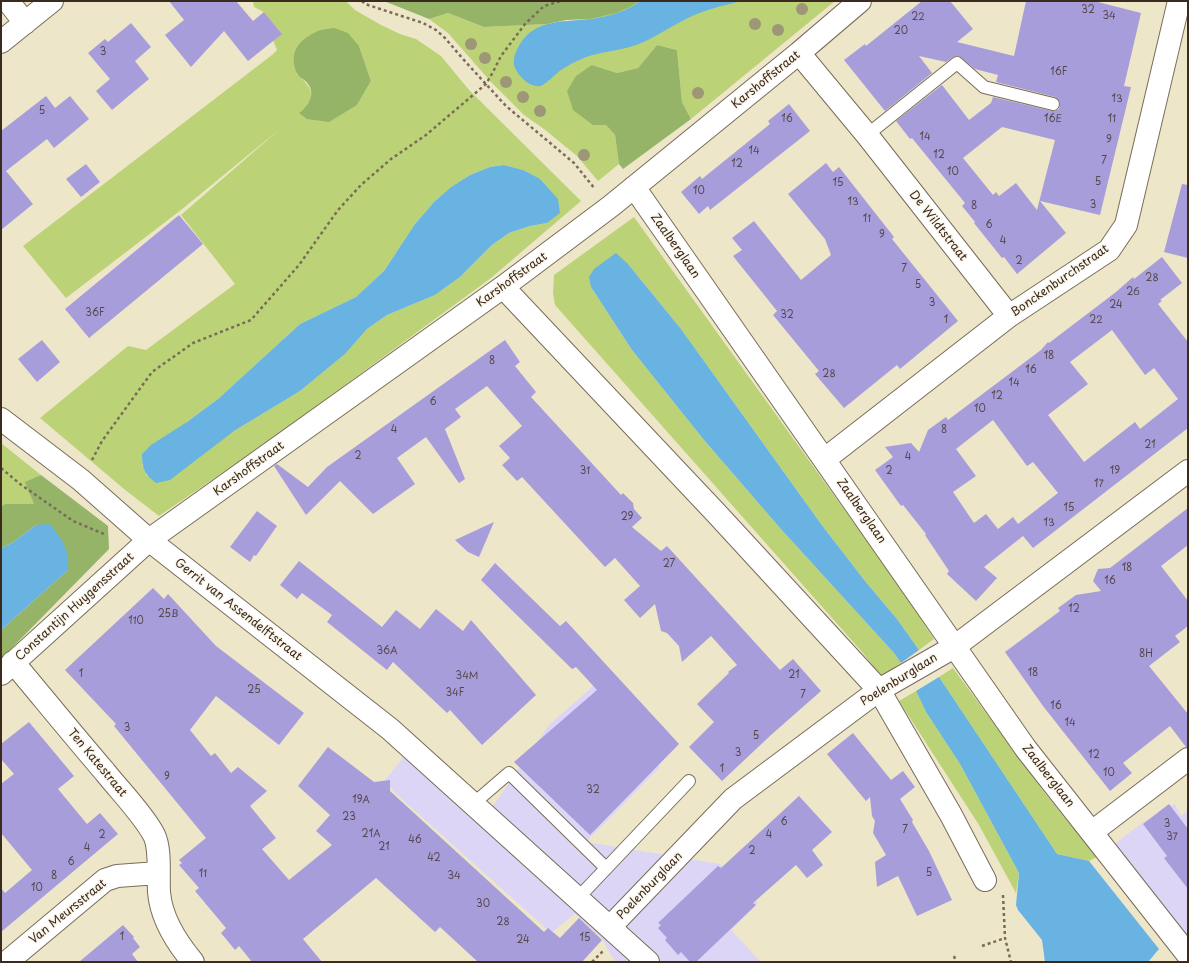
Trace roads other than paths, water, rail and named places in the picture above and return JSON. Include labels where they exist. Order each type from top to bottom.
[{"type":"street","points":[[8,1],[25,23]]},
{"type":"street","points":[[1,42],[52,1]]},
{"type":"street","name":"Karshoffstraat","points":[[149,540],[503,287],[611,206],[799,53],[860,1]]},
{"type":"street","name":"Bonckenburchstraat","points":[[825,459],[1009,316],[1109,250],[1126,224],[1179,1]]},
{"type":"street","name":"De Wildtstraat","points":[[799,53],[867,136],[1009,316]]},
{"type":"street","name":"Zaalberglaan","points":[[634,187],[1026,749],[1188,955]]},
{"type":"street","points":[[503,287],[717,514],[879,690],[951,815],[985,880]]},
{"type":"street","name":"Gerrit van Assendelftstraat","points":[[1,419],[81,480],[149,540],[390,729],[648,962]]},
{"type":"street","name":"Poelenburglaan","points":[[610,927],[733,799],[879,690],[954,647],[1188,471]]},
{"type":"street","name":"Constantijn Huygensstraat","points":[[7,668],[149,540]]},
{"type":"street","name":"Ten Katestraat","points":[[7,668],[124,796],[151,829],[157,846],[159,893],[162,909],[172,931],[193,962]]},
{"type":"street","points":[[1092,832],[1188,759]]},
{"type":"street","name":"Van Meursstraat","points":[[7,962],[105,880],[117,876],[158,873]]},
{"type":"lane","points":[[867,136],[957,63],[984,88],[1053,104]]},
{"type":"lane","points":[[473,804],[509,773],[606,868]]},
{"type":"lane","points":[[578,898],[689,781]]},
{"type":"water","points":[[640,1],[742,1],[698,14],[636,45],[599,53],[584,58],[561,70],[540,86],[531,85],[517,72],[514,61],[517,51],[520,44],[534,30],[543,25],[562,21],[592,19],[611,15],[623,11]]},
{"type":"water","points":[[504,165],[523,170],[540,179],[558,199],[560,213],[547,223],[530,226],[509,233],[492,245],[460,277],[435,295],[387,315],[367,329],[345,354],[300,391],[234,431],[170,480],[156,483],[149,477],[144,468],[142,454],[151,445],[187,422],[218,399],[300,324],[356,297],[384,271],[415,224],[434,202],[451,187],[470,175],[490,167]]},
{"type":"water","points":[[616,253],[628,264],[681,329],[821,524],[865,581],[897,619],[919,650],[901,663],[894,653],[780,528],[704,440],[632,350],[591,287],[589,277],[594,269]]},
{"type":"water","points":[[50,524],[66,550],[68,556],[68,570],[1,630],[1,548],[12,543],[36,525]]},
{"type":"water","points":[[939,677],[1057,854],[1089,861],[1159,949],[1148,962],[1045,962],[1042,940],[1018,910],[1016,905],[1019,873],[960,764],[926,712],[916,691]]}]
